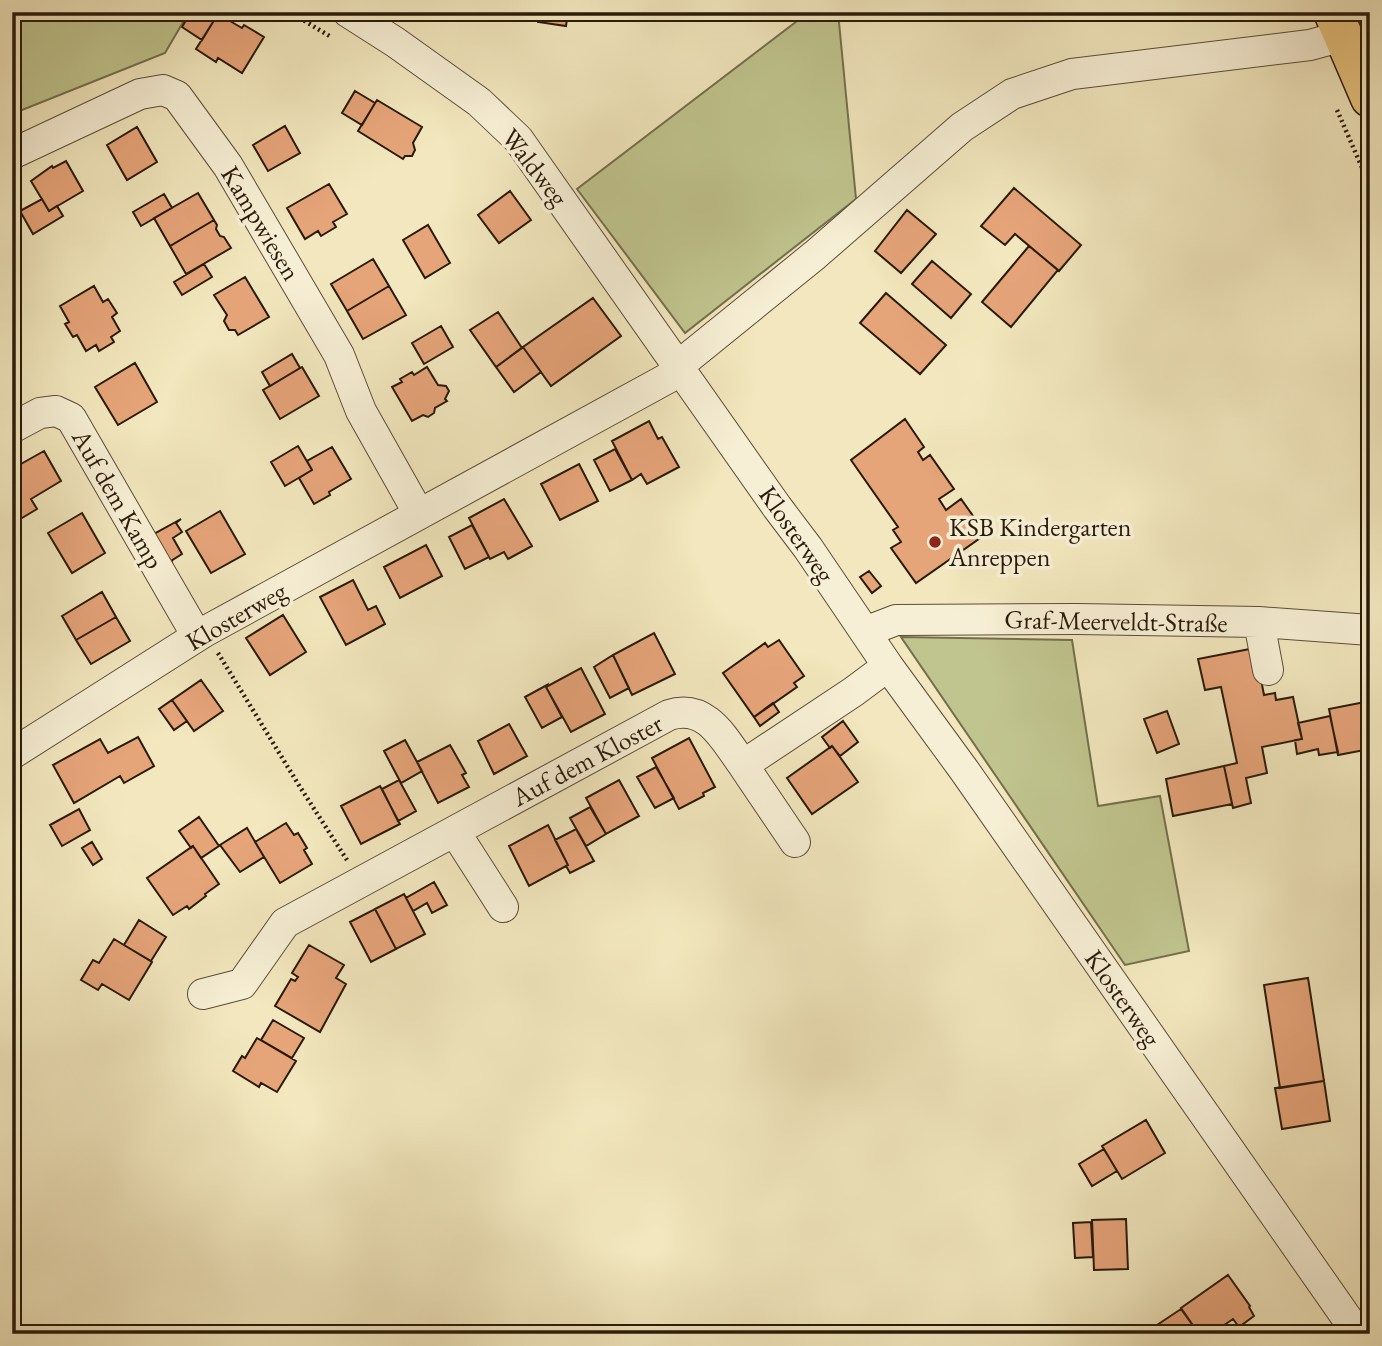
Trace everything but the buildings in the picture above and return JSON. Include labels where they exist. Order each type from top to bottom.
[{"type":"main road","points":[[1338,24],[1370,98]]},
{"type":"street","name":"Waldweg","points":[[348,12],[479,102],[518,139],[678,366]]},
{"type":"street","points":[[678,366],[815,255],[962,127],[1012,94],[1072,74],[1310,45],[1338,24]]},
{"type":"street","name":"Kampwiesen","points":[[12,154],[140,94],[163,90],[177,96],[228,166],[339,355],[361,411],[419,514]]},
{"type":"street","name":"Klosterweg","points":[[12,754],[201,634],[668,378],[678,366],[1359,1334]]},
{"type":"street","name":"Auf dem Kamp","points":[[12,428],[40,413],[56,411],[71,418],[201,634]]},
{"type":"street","name":"Graf-Meerveldt-Straße","points":[[865,632],[896,620],[1077,619],[1259,622],[1370,630]]},
{"type":"street","points":[[1259,622],[1268,670]]},
{"type":"street","points":[[743,765],[888,666]]},
{"type":"street","name":"Auf dem Kloster","points":[[203,995],[242,984],[285,923],[678,712],[703,717],[713,724],[795,842]]},
{"type":"street","points":[[455,832],[503,907]]},
{"type":"path","points":[[201,634],[360,881]]},
{"type":"green space","points":[[12,12],[189,12],[165,53],[12,114]]},
{"type":"green space","points":[[809,12],[838,12],[856,199],[685,333],[577,189]]},
{"type":"green space","points":[[901,637],[1072,640],[1098,806],[1160,796],[1189,951],[1125,965]]},
{"type":"place","name":"KSB Kindergarten Anreppen","points":[[935,542]]}]
